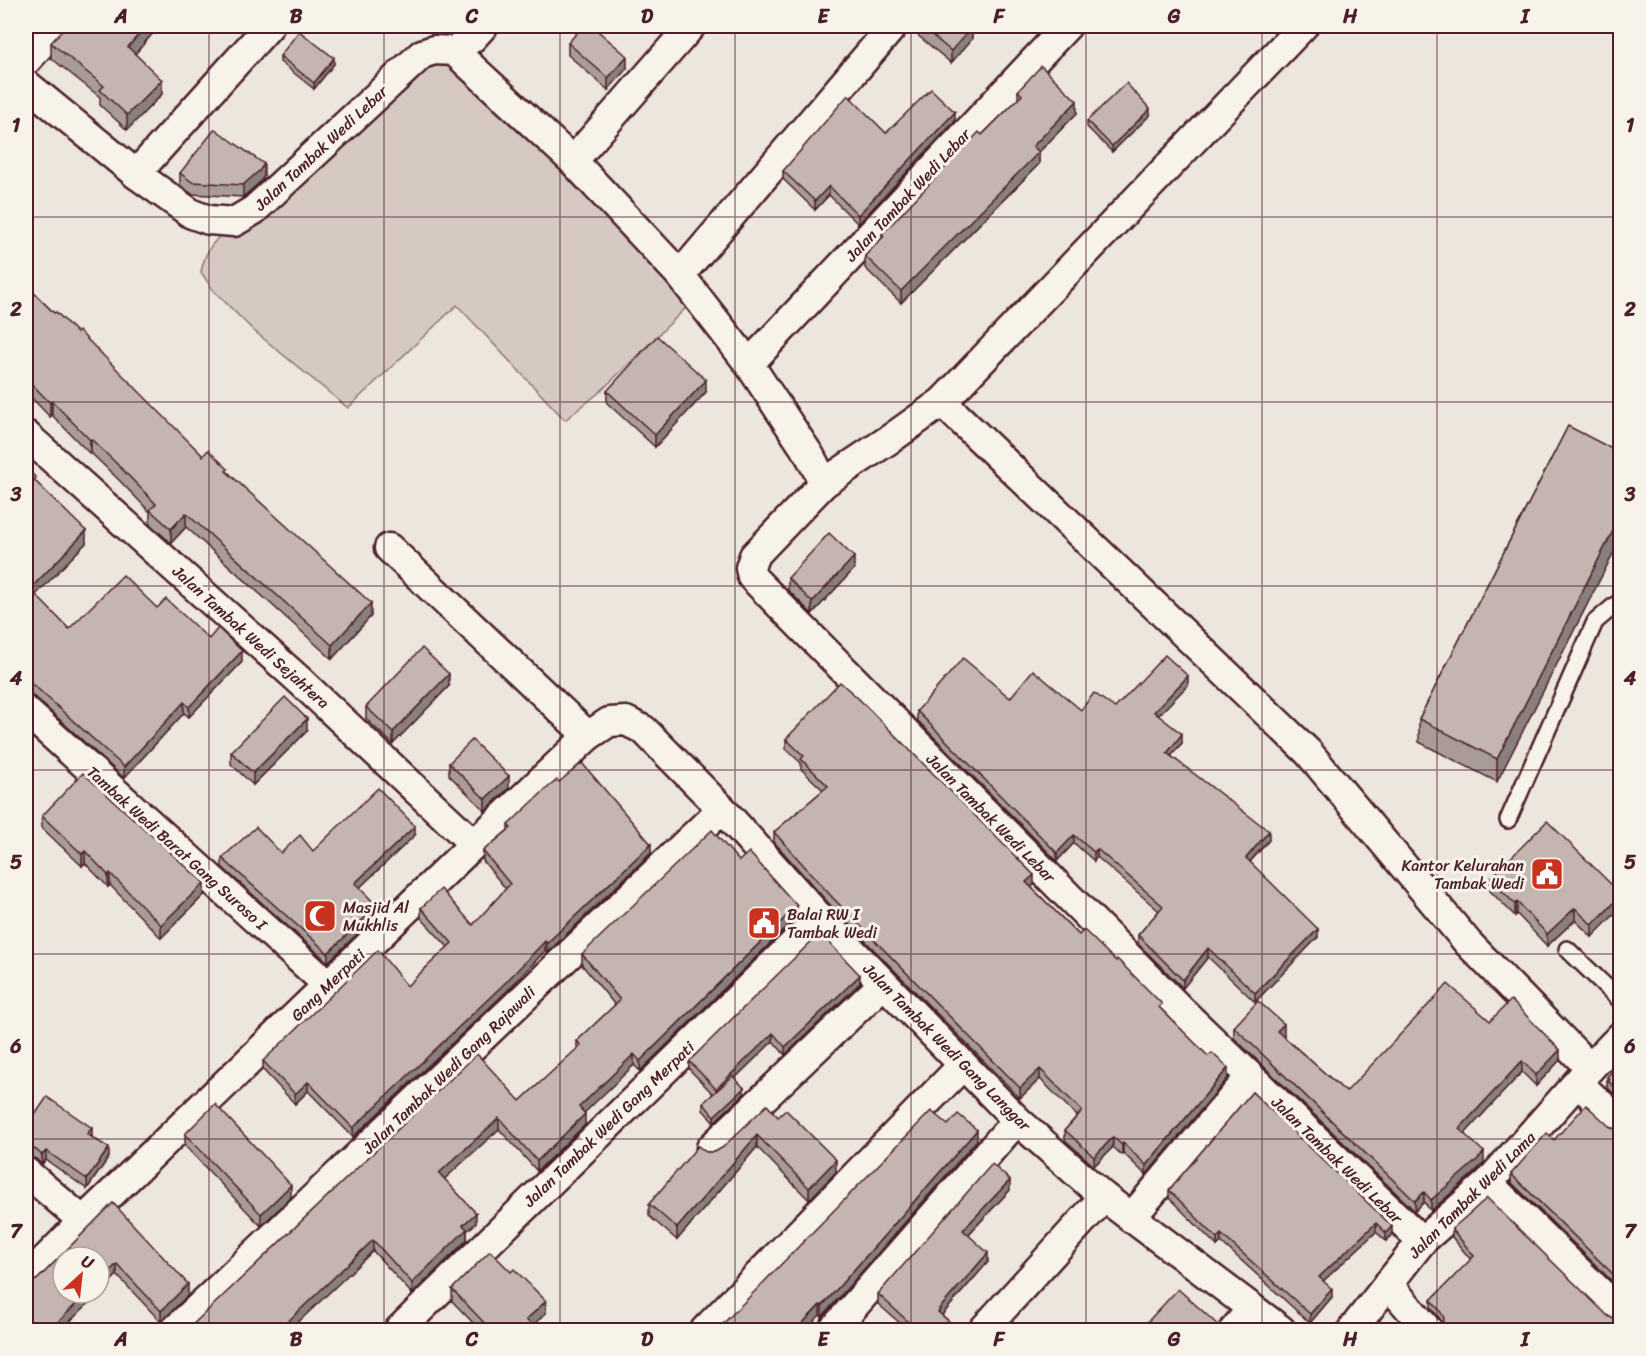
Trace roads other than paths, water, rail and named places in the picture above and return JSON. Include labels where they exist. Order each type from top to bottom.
[{"type":"street","points":[[26,61],[57,26]]},
{"type":"street","points":[[136,174],[269,26]]},
{"type":"street","points":[[483,26],[472,38],[454,51],[573,161],[680,275],[749,364],[810,456],[824,483],[942,402],[1303,26]]},
{"type":"street","points":[[573,161],[691,26]]},
{"type":"street","points":[[680,275],[893,26]]},
{"type":"street","name":"Jalan Tambak Wedi Lebar","points":[[749,364],[1067,26]]},
{"type":"street","name":"Jalan Tambak Wedi Lebar","points":[[26,84],[136,174],[192,214],[209,220],[234,222],[254,210],[422,54],[434,50],[454,51]]},
{"type":"street","points":[[942,402],[1308,752],[1468,943],[1584,1075],[1620,1122]]},
{"type":"street","name":"Jalan Tambak Wedi Sejahtera","points":[[26,435],[298,679],[474,843]]},
{"type":"street","name":"Jalan Tambak Wedi Lebar","points":[[824,483],[754,556],[750,568],[752,577],[1174,1004],[1422,1241]]},
{"type":"street","points":[[389,548],[588,736]]},
{"type":"street","name":"Tambak Wedi Barat Gang Suroso I","points":[[26,711],[328,985]]},
{"type":"street","name":"Gang Merpati","points":[[26,1279],[83,1221],[474,843],[588,736],[609,722],[627,721],[644,730]]},
{"type":"street","name":"Jalan Tambak Wedi Gang Langgar","points":[[644,730],[723,809],[820,918],[1017,1120],[1104,1197],[1281,1330]]},
{"type":"street","name":"Jalan Tambak Wedi Gang Rajawali","points":[[175,1330],[723,809]]},
{"type":"street","name":"Jalan Tambak Wedi Gang Merpati","points":[[399,1330],[820,918]]},
{"type":"street","points":[[711,1148],[884,984]]},
{"type":"street","name":"Jalan Tambak Wedi Lama","points":[[1352,1330],[1422,1241],[1488,1183],[1620,1037]]},
{"type":"street","points":[[705,1330],[963,1065]]},
{"type":"street","points":[[1131,1218],[1250,1077]]},
{"type":"street","points":[[833,1330],[1017,1120]]},
{"type":"street","points":[[26,1172],[83,1221]]},
{"type":"street","points":[[1488,1183],[1620,1312]]},
{"type":"street","points":[[983,1330],[1104,1197]]},
{"type":"street","points":[[1388,1284],[1428,1330]]},
{"type":"street","points":[[1234,1330],[1252,1308]]},
{"type":"lane","points":[[1508,820],[1595,622],[1615,605],[1620,606]]},
{"type":"lane","points":[[1568,949],[1620,1000]]},
{"type":"place","name":"Kantor Kelurahan Tambak Wedi","points":[[1547,874]]},
{"type":"place","name":"Masjid Al Mukhlis","points":[[320,916]]},
{"type":"place","name":"Balai RW I Tambak Wedi","points":[[764,923]]}]
